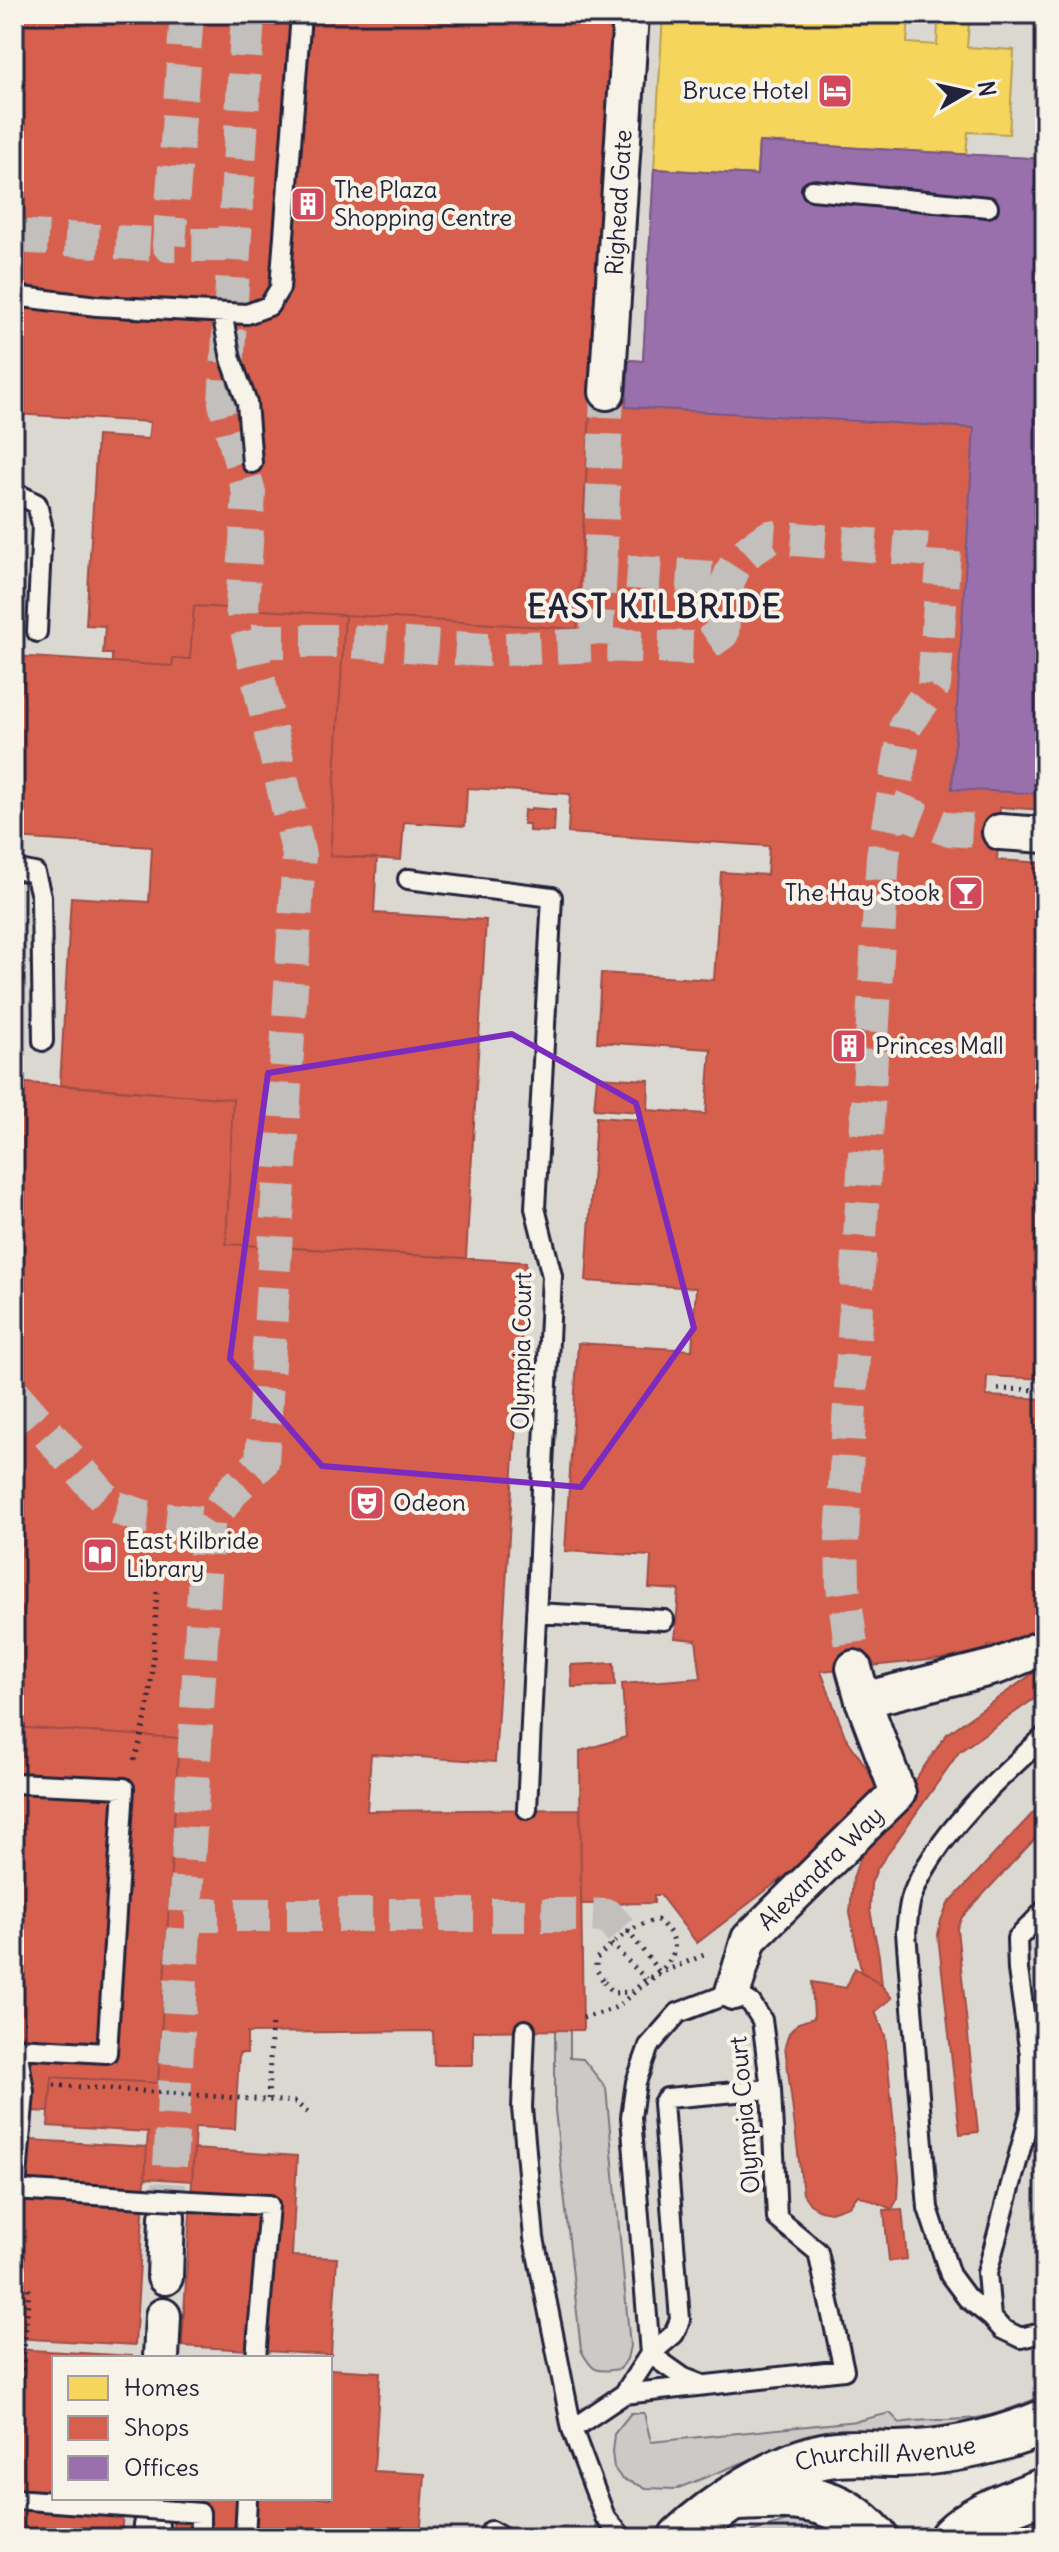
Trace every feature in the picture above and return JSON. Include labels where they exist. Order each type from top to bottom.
[{"type":"street","name":"Righead Gate","points":[[607,392],[631,14]]},
{"type":"street","points":[[1000,832],[1045,835]]},
{"type":"street","points":[[854,1668],[863,1700],[998,1666],[1045,1649]]},
{"type":"street","name":"Alexandra Way","points":[[733,1992],[749,1939],[898,1793],[863,1700]]},
{"type":"street","points":[[165,2277],[167,2205]]},
{"type":"street","points":[[161,2356],[163,2316]]},
{"type":"street","name":"Churchill Avenue","points":[[681,2538],[702,2519],[787,2467],[824,2455],[949,2450],[1007,2438],[1045,2422]]},
{"type":"street","points":[[952,2538],[965,2525],[997,2507],[1045,2490]]},
{"type":"street","name":"Churchill Avenue","points":[[733,2499],[785,2496],[817,2500],[847,2512],[875,2538]]},
{"type":"lane","points":[[14,296],[97,306],[247,314],[269,306],[280,288],[301,14]]},
{"type":"lane","points":[[812,190],[988,207]]},
{"type":"lane","points":[[222,313],[231,359],[247,403],[252,463]]},
{"type":"lane","points":[[14,492],[37,504],[42,525],[37,632]]},
{"type":"lane","points":[[14,869],[35,873],[41,896],[43,1041]]},
{"type":"lane","name":"Olympia Court","points":[[408,879],[552,897],[535,1208],[552,1276],[527,1809]]},
{"type":"lane","points":[[536,1613],[664,1620]]},
{"type":"lane","points":[[1045,1736],[975,1803],[926,1865],[911,1898],[906,1932],[928,2208],[950,2275],[967,2298],[1002,2329],[1021,2338],[1045,2332]]},
{"type":"lane","points":[[14,1783],[124,1788],[107,2053],[15,2048],[24,2092],[15,2190],[167,2205],[269,2205],[256,2354]]},
{"type":"lane","points":[[991,2317],[987,2273],[1031,2110],[1030,2055],[1018,1970],[1017,1939],[1045,1910]]},
{"type":"lane","points":[[702,2385],[684,2378],[650,2354],[631,2117],[636,2082],[649,2046],[678,2013],[733,1992]]},
{"type":"lane","name":"Olympia Court","points":[[624,2394],[844,2370],[818,2252],[777,2218],[771,2089],[762,2020],[751,2003],[733,1992]]},
{"type":"lane","points":[[525,2030],[522,2108],[534,2238],[572,2429],[605,2517],[623,2538]]},
{"type":"lane","name":"Olympia Court","points":[[572,2429],[624,2394],[650,2354],[674,2334],[680,2320],[663,2103],[667,2098],[771,2089]]},
{"type":"lane","points":[[14,2499],[149,2521],[200,2513],[200,2538]]},
{"type":"lane","points":[[245,2538],[247,2500]]},
{"type":"path","points":[[998,1389],[1045,1390]]},
{"type":"path","points":[[124,1788],[142,1741],[157,1591]]},
{"type":"path","points":[[583,2018],[613,2008],[660,1973],[674,1956],[674,1941],[667,1928],[657,1920],[642,1923],[611,1944],[596,1959],[596,1969],[614,1993],[631,1992],[646,1979],[660,1973],[749,1939]]},
{"type":"path","points":[[628,1931],[660,1973]]},
{"type":"path","points":[[611,1944],[646,1979]]},
{"type":"path","points":[[268,2099],[272,2020]]},
{"type":"path","points":[[43,2085],[268,2099],[295,2102],[308,2113]]},
{"type":"path","points":[[20,2402],[29,2287]]},
{"type":"highlighted area","points":[[512,1034],[636,1103],[694,1328],[581,1487],[322,1466],[230,1359],[268,1073]]},
{"type":"shaded area","points":[[14,14],[1045,14],[1045,2422],[858,2454],[681,2538],[14,2538]]},
{"type":"shaded area","points":[[555,2030],[570,2030],[570,2058],[583,2059],[606,2088],[630,2346],[627,2359],[620,2369],[596,2369],[581,2350],[555,2110]]},
{"type":"shaded area","points":[[1045,2395],[1045,2407],[973,2430],[825,2435],[767,2453],[676,2489],[646,2488],[622,2479],[614,2468],[614,2434],[631,2413],[644,2413],[651,2442],[857,2421],[890,2413],[900,2423],[974,2418]]},
{"type":"shaded area","points":[[1045,2518],[1045,2538],[998,2538]]},
{"type":"shaded area","points":[[794,2519],[836,2528],[848,2538],[745,2538],[754,2531]]},
{"type":"building: Homes","name":"Bruce Hotel","points":[[663,14],[909,14],[907,43],[937,45],[938,21],[969,23],[967,47],[1014,50],[1009,134],[968,132],[966,155],[759,142],[757,175],[654,169]]},
{"type":"building: Shops","name":"The Plaza Shopping Centre","points":[[14,14],[614,14],[577,629],[194,606],[190,659],[173,658],[172,666],[112,662],[112,654],[103,654],[105,626],[86,625],[97,436],[148,439],[150,422],[14,414]]},
{"type":"building: Shops","name":"Princes Mall","points":[[759,142],[1045,159],[1045,810],[1000,807],[997,860],[1045,863],[1045,972],[1040,972],[1037,1032],[1045,1033],[1045,1113],[1041,1113],[1039,1144],[1045,1144],[1045,1379],[987,1376],[986,1396],[1045,1399],[1045,1640],[988,1646],[989,1654],[821,1671],[845,1736],[873,1777],[891,1795],[697,1943],[660,1895],[654,1895],[654,1903],[581,1904],[580,1751],[626,1737],[622,1684],[701,1678],[696,1640],[675,1638],[679,1590],[649,1588],[651,1556],[565,1551],[578,1343],[692,1350],[696,1288],[586,1281],[596,1117],[641,1120],[642,1112],[594,1109],[597,1077],[649,1080],[648,1110],[706,1114],[711,1049],[597,1042],[601,973],[714,980],[721,872],[767,875],[769,846],[568,833],[570,794],[467,788],[465,826],[404,822],[401,860],[330,856],[345,615],[577,629],[591,393],[626,395],[629,360],[643,361],[654,169],[757,175]]},
{"type":"building: Shops","points":[[194,606],[345,615],[330,856],[377,858],[374,913],[486,920],[466,1258],[226,1244],[233,1099],[60,1085],[71,897],[149,902],[152,847],[14,838],[14,656],[172,666],[173,658],[190,659]]},
{"type":"building: Shops","points":[[531,808],[555,810],[554,832],[529,831],[529,824],[523,824],[524,810],[530,811]]},
{"type":"building: Shops","points":[[14,1082],[233,1099],[226,1244],[526,1262],[495,1762],[371,1754],[367,1811],[580,1809],[583,2030],[473,2031],[473,2065],[434,2065],[433,2031],[247,2033],[247,2053],[239,2053],[235,2129],[195,2127],[192,2181],[145,2178],[148,2132],[48,2126],[49,2112],[14,2110]]},
{"type":"building: Shops","points":[[614,1663],[615,1686],[572,1687],[571,1665]]},
{"type":"building: Shops","points":[[1045,1665],[1045,1691],[959,1752],[877,1869],[871,1884],[870,1910],[882,1986],[861,1971],[850,1913],[853,1878],[860,1858],[947,1734]]},
{"type":"building: Shops","points":[[14,1727],[179,1738],[158,2083],[52,2077],[49,2112],[14,2110]]},
{"type":"building: Shops","points":[[1045,1800],[1045,1828],[962,1917],[957,1928],[978,2132],[960,2134],[938,1935],[941,1920],[948,1904]]},
{"type":"building: Shops","points":[[855,1968],[882,1986],[892,1998],[875,2012],[885,2035],[899,2177],[898,2198],[892,2209],[858,2195],[849,2206],[831,2212],[810,2204],[803,2194],[785,2046],[789,2033],[798,2023],[814,2018],[812,1982],[846,1988]]},
{"type":"building: Shops","points":[[14,2139],[147,2147],[135,2345],[14,2338]]},
{"type":"building: Shops","points":[[194,2149],[297,2156],[292,2256],[337,2258],[331,2355],[182,2346]]},
{"type":"building: Shops","points":[[902,2209],[907,2259],[889,2261],[884,2210]]},
{"type":"building: Shops","points":[[14,2349],[132,2356],[52,2356],[52,2500],[124,2500],[121,2538],[14,2538]]},
{"type":"building: Shops","points":[[332,2369],[380,2372],[374,2471],[425,2474],[420,2538],[172,2538],[175,2500],[332,2500]]},
{"type":"building: Offices","points":[[759,142],[1045,159],[1045,794],[952,789],[974,428],[626,407],[629,360],[643,361],[654,169],[757,175]]},
{"type":"tunnel","points":[[187,14],[169,245],[234,245]]},
{"type":"tunnel","points":[[167,2217],[208,1524],[234,1489],[262,1462],[299,855],[242,608],[249,493],[225,403],[248,14]]},
{"type":"tunnel","points":[[14,236],[169,245]]},
{"type":"tunnel","points":[[600,570],[607,392]]},
{"type":"tunnel","points":[[251,641],[345,641],[486,650],[596,645],[693,648],[708,643],[722,633],[730,576],[743,556],[770,537],[944,551],[934,685],[906,725],[883,856],[842,1538],[843,1585],[854,1668]]},
{"type":"tunnel","points":[[596,645],[600,570],[726,579]]},
{"type":"tunnel","points":[[891,807],[947,829],[1000,832]]},
{"type":"tunnel","points":[[14,1395],[111,1506],[145,1517],[208,1524]]},
{"type":"tunnel","points":[[185,1915],[585,1915],[607,1916],[624,1934]]},
{"type":"place","name":"Bruce Hotel","points":[[835,91]]},
{"type":"place","name":"The Plaza Shopping Centre","points":[[308,204]]},
{"type":"place","name":"The Hay Stook","points":[[966,893]]},
{"type":"place","name":"Princes Mall","points":[[849,1046]]},
{"type":"place","name":"Odeon","points":[[367,1503]]},
{"type":"place","name":"East Kilbride Library","points":[[100,1555]]},
{"type":"district","name":"EAST KILBRIDE","points":[[655,607]]}]
